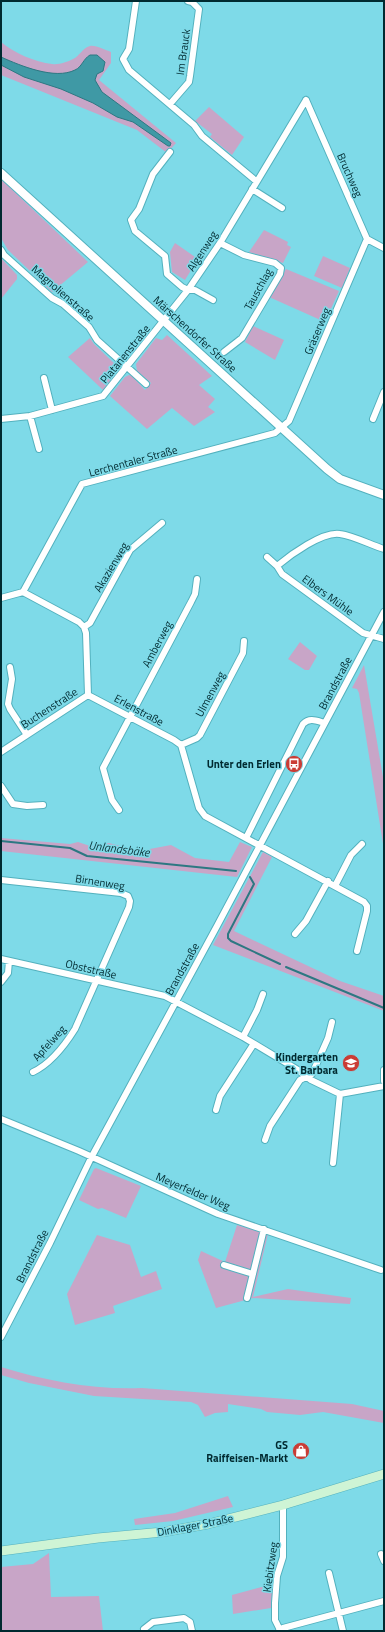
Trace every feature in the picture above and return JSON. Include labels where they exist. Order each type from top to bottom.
[{"type":"main road","name":"Dinklager Straße","points":[[1,1551],[98,1538],[163,1532],[208,1524],[283,1505],[384,1474]]},
{"type":"street","points":[[136,1],[129,49],[122,59],[129,70],[194,125],[202,136],[256,181]]},
{"type":"street","name":"Im Brauck","points":[[170,104],[189,82],[199,9],[192,2],[188,1]]},
{"type":"street","name":"Algenweg","points":[[164,321],[188,290],[220,243],[306,100]]},
{"type":"street","name":"Bruchweg","points":[[306,100],[367,239]]},
{"type":"street","points":[[170,152],[153,174],[139,209],[131,220],[135,231],[165,256],[167,274],[182,287],[188,290],[195,290],[213,300]]},
{"type":"street","name":"Märschendorfer Straße","points":[[1,173],[281,428],[340,479],[384,495]]},
{"type":"street","points":[[252,188],[282,208]]},
{"type":"street","points":[[367,239],[384,248]]},
{"type":"street","name":"Gräserweg","points":[[281,428],[289,421],[367,239]]},
{"type":"street","name":"Tauschlag","points":[[220,243],[244,255],[275,263],[281,268],[280,274],[242,338],[224,352]]},
{"type":"street","name":"Magnolienstraße","points":[[1,250],[4,255],[50,296],[63,304],[79,318],[98,340],[146,384]]},
{"type":"street","name":"Platanenstraße","points":[[1,419],[30,416],[103,396],[164,321]]},
{"type":"street","points":[[44,378],[52,410]]},
{"type":"street","points":[[374,419],[384,392]]},
{"type":"street","points":[[30,416],[39,449]]},
{"type":"street","name":"Lerchentaler Straße","points":[[23,592],[82,484],[275,433],[281,428]]},
{"type":"street","name":"Akazienweg","points":[[84,627],[90,622],[130,550],[162,523]]},
{"type":"street","points":[[277,566],[293,553],[331,534],[340,534],[384,549]]},
{"type":"street","name":"Elbers Mühle","points":[[267,557],[277,566],[282,574],[363,633],[384,639]]},
{"type":"street","name":"Amberweg","points":[[119,810],[112,800],[103,768],[195,594],[197,580]]},
{"type":"street","points":[[1,598],[23,592],[30,594],[79,622],[84,627],[86,633],[88,695]]},
{"type":"street","name":"Brandstraße","points":[[1,1337],[92,1158],[384,612]]},
{"type":"street","name":"Ulmenweg","points":[[180,745],[198,738],[200,735],[243,653],[244,640]]},
{"type":"street","points":[[10,667],[12,679],[8,704],[27,735]]},
{"type":"street","name":"Erlenstraße","points":[[88,695],[130,716],[174,740],[180,745]]},
{"type":"street","name":"Buchenstraße","points":[[1,752],[88,695]]},
{"type":"street","points":[[246,838],[303,724],[307,720],[325,723]]},
{"type":"street","points":[[180,745],[201,813],[364,902],[367,906],[357,952]]},
{"type":"street","points":[[1,786],[13,804],[27,806],[42,805]]},
{"type":"street","points":[[335,886],[351,855],[362,844]]},
{"type":"street","name":"Birnenweg","points":[[1,880],[121,893],[128,896],[130,901],[129,907],[96,981]]},
{"type":"street","points":[[295,934],[306,921],[328,882]]},
{"type":"street","name":"Obststraße","points":[[1,959],[165,996],[243,1038],[298,1070],[305,1076],[340,1094]]},
{"type":"street","points":[[1,982],[8,973],[9,961]]},
{"type":"street","name":"Apfelweg","points":[[33,1072],[43,1068],[70,1036],[96,981]]},
{"type":"street","points":[[243,1038],[263,994]]},
{"type":"street","points":[[265,1140],[270,1126],[300,1080],[305,1076],[312,1074],[328,1038],[332,1022]]},
{"type":"street","points":[[216,1110],[220,1096],[253,1044]]},
{"type":"street","points":[[384,1070],[384,1081]]},
{"type":"street","points":[[333,1163],[340,1094],[384,1086]]},
{"type":"street","name":"Meyerfelder Weg","points":[[1,1120],[92,1158],[218,1214],[382,1270]]},
{"type":"street","points":[[247,1298],[264,1229]]},
{"type":"street","points":[[224,1265],[253,1274]]},
{"type":"street","name":"Kiebitzweg","points":[[279,1631],[275,1620],[275,1604],[277,1576],[284,1557],[283,1505]]},
{"type":"street","points":[[381,1554],[384,1561]]},
{"type":"street","points":[[329,1573],[343,1631]]},
{"type":"street","points":[[279,1631],[283,1628],[384,1601]]},
{"type":"street","points":[[144,1629],[153,1622],[184,1618],[190,1622],[192,1631]]},
{"type":"shaded area","points":[[1,42],[12,50],[25,56],[52,64],[60,64],[71,60],[85,48],[90,46],[98,47],[111,52],[111,63],[99,80],[176,143],[167,153],[137,130],[1,75]]},
{"type":"shaded area","points":[[209,107],[244,137],[232,155],[210,137],[212,134],[195,121]]},
{"type":"shaded area","points":[[1,179],[88,262],[52,292],[8,250],[1,238]]},
{"type":"shaded area","points":[[264,230],[288,242],[287,245],[291,247],[283,263],[249,252]]},
{"type":"shaded area","points":[[175,243],[198,259],[185,280],[172,272],[170,252]]},
{"type":"shaded area","points":[[323,256],[350,268],[342,288],[314,276]]},
{"type":"shaded area","points":[[1,258],[17,275],[17,279],[1,299]]},
{"type":"shaded area","points":[[286,269],[339,291],[325,322],[269,297]]},
{"type":"shaded area","points":[[253,326],[284,340],[275,360],[245,342]]},
{"type":"shaded area","points":[[167,335],[212,376],[199,385],[215,399],[208,407],[215,412],[194,426],[172,408],[147,429],[110,396],[125,377],[129,375],[132,376],[145,390],[151,383],[137,371],[136,364],[156,338],[162,340]]},
{"type":"shaded area","points":[[90,338],[94,344],[118,367],[118,371],[103,390],[68,357]]},
{"type":"shaded area","points":[[300,642],[317,656],[309,670],[305,670],[288,659]]},
{"type":"shaded area","points":[[364,665],[384,783],[384,850],[359,693],[357,689],[352,688]]},
{"type":"shaded area","points":[[1,838],[70,844],[78,842],[90,846],[109,843],[139,851],[171,845],[195,858],[229,862],[240,842],[252,847],[237,877],[1,851]]},
{"type":"shaded area","points":[[263,852],[272,857],[234,931],[340,981],[384,996],[384,1011],[213,945]]},
{"type":"shaded area","points":[[96,1168],[141,1186],[126,1218],[102,1208],[98,1209],[79,1200],[94,1169]]},
{"type":"shaded area","points":[[237,1225],[268,1234],[253,1297],[288,1289],[351,1298],[350,1304],[253,1298],[216,1308],[198,1260],[201,1251],[225,1262]]},
{"type":"shaded area","points":[[97,1235],[130,1245],[141,1277],[156,1271],[162,1289],[113,1306],[115,1313],[75,1325],[67,1294]]},
{"type":"shaded area","points":[[1,1367],[71,1384],[106,1388],[142,1388],[352,1404],[384,1411],[384,1423],[323,1412],[300,1415],[267,1412],[261,1409],[228,1404],[228,1412],[215,1413],[205,1417],[198,1405],[191,1402],[94,1396],[29,1383],[1,1375]]},
{"type":"shaded area","points":[[228,1496],[233,1507],[173,1521],[135,1525],[134,1519],[175,1513]]},
{"type":"shaded area","points":[[49,1553],[51,1597],[99,1596],[103,1631],[1,1631],[1,1567],[33,1564]]},
{"type":"shaded area","points":[[273,1584],[271,1608],[233,1614],[232,1595]]},
{"type":"water","points":[[90,55],[97,55],[105,62],[103,71],[97,74],[95,80],[102,92],[171,143],[170,146],[133,122],[117,117],[93,103],[61,89],[24,77],[1,65],[1,57],[38,71],[48,73],[67,73],[77,69]]},
{"type":"waterway","name":"Unlandsbäke","points":[[1,841],[70,848],[87,856],[236,871]]},
{"type":"waterway","name":"Unlandsbäke","points":[[250,877],[254,884],[228,934],[228,938],[231,941],[280,964]]},
{"type":"waterway","name":"Unlandsbäke","points":[[286,967],[384,1008]]},
{"type":"place","name":"Unter den Erlen","points":[[294,764]]},
{"type":"place","name":"Kindergarten St. Barbara","points":[[351,1063]]},
{"type":"place","name":"GS Raiffeisen-Markt","points":[[301,1451]]}]
